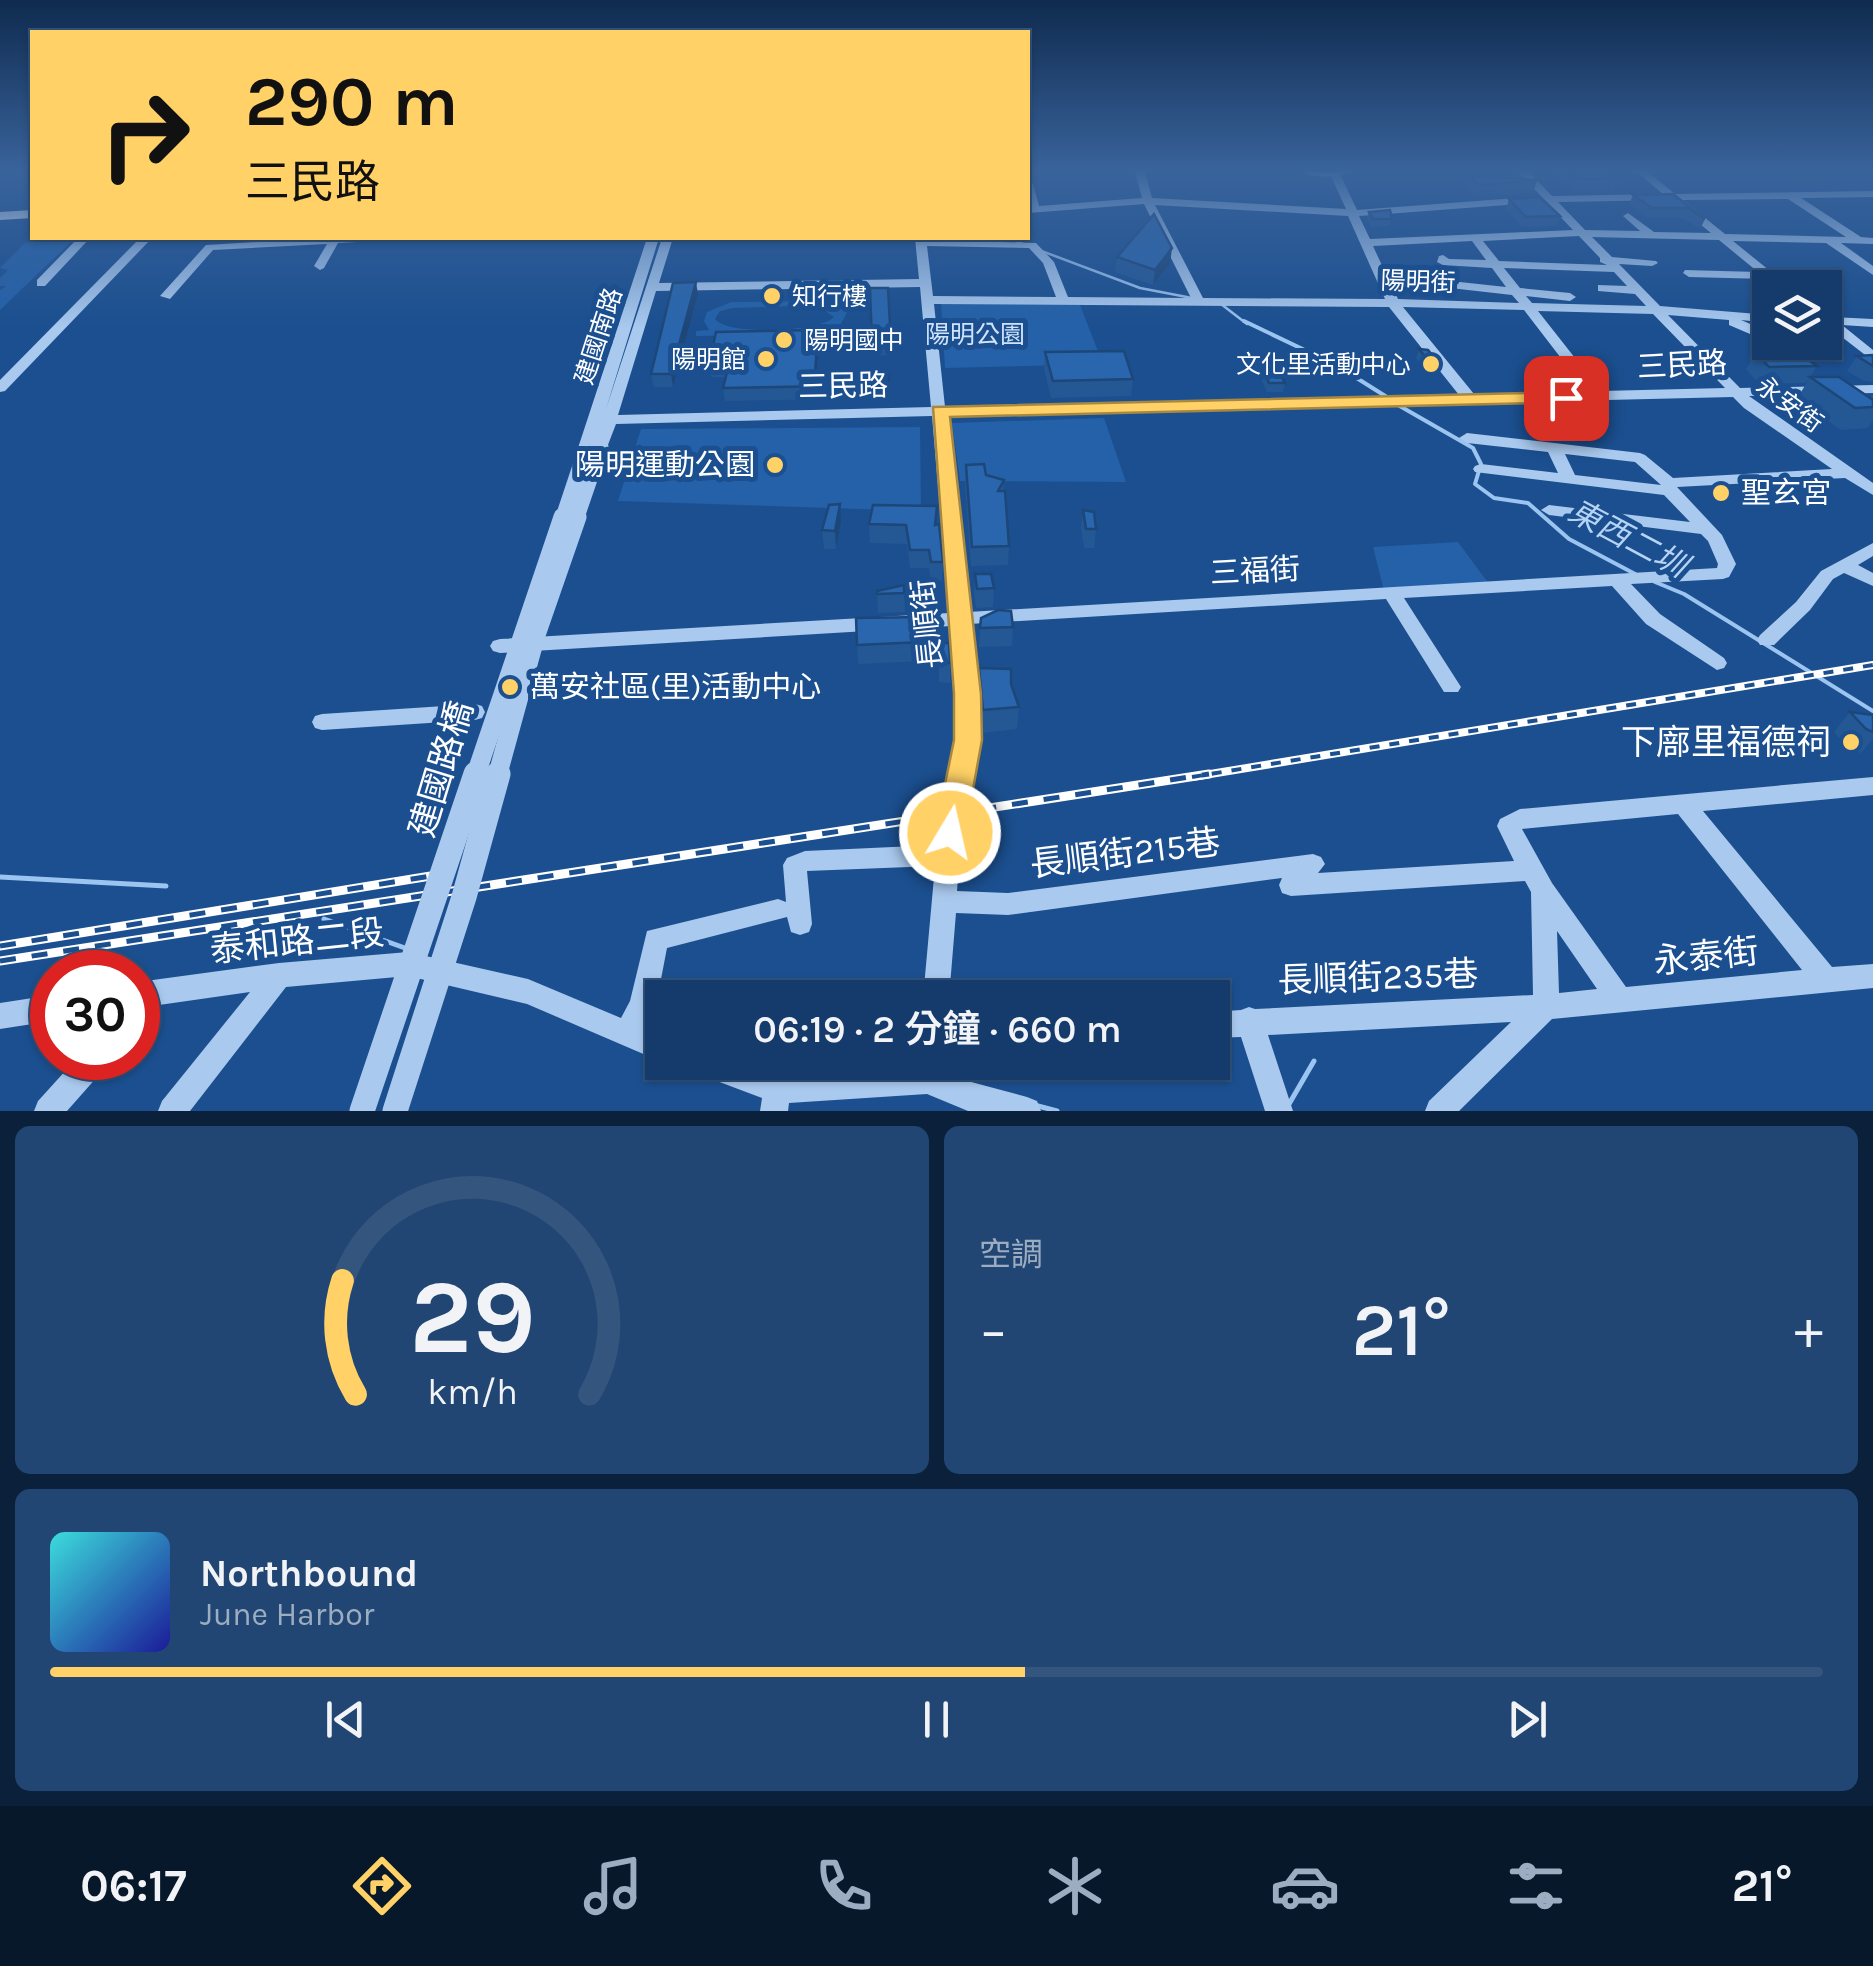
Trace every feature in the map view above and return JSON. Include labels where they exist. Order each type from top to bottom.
[{"type":"street","points":[[1160,224],[1198,300]]},
{"type":"street","points":[[1356,224],[1393,302],[1470,399]]},
{"type":"street","name":"永安街","points":[[1571,224],[1733,390],[1873,490]]},
{"type":"street","points":[[1637,224],[1652,236]]},
{"type":"street","points":[[1705,224],[1761,270]]},
{"type":"street","points":[[1838,224],[1867,241]]},
{"type":"street","points":[[1366,244],[1580,233],[1867,241]]},
{"type":"street","points":[[1476,238],[1598,397]]},
{"type":"street","points":[[41,284],[82,240]]},
{"type":"street","points":[[0,388],[144,240]]},
{"type":"street","points":[[166,296],[210,247],[284,240],[348,240]]},
{"type":"street","name":"建國南路","points":[[594,448],[652,240]]},
{"type":"street","name":"建國南路","points":[[602,420],[666,240]]},
{"type":"street","name":"長順街","points":[[938,980],[948,854],[968,740],[960,618],[922,240],[1025,242],[1040,249],[1063,300]]},
{"type":"street","points":[[1830,240],[1873,271]]},
{"type":"street","points":[[320,266],[334,241]]},
{"type":"street","points":[[1443,258],[1443,262],[1496,266],[1652,262]]},
{"type":"street","points":[[1689,273],[1752,275]]},
{"type":"street","points":[[1382,278],[1658,310]]},
{"type":"street","name":"陽明街","points":[[651,287],[926,291],[1063,300],[1531,306],[1658,310],[1716,320],[1752,320]]},
{"type":"street","points":[[1602,288],[1639,292]]},
{"type":"street","points":[[1738,306],[1718,305],[1716,320],[1755,331],[1849,407]]},
{"type":"street","points":[[1842,321],[1873,323]]},
{"type":"street","points":[[1842,333],[1873,357]]},
{"type":"street","name":"三民路","points":[[602,420],[1873,389]]},
{"type":"street","name":"三福街","points":[[500,646],[1654,580],[1722,573],[1727,564],[1706,530],[1640,458],[1467,438]]},
{"type":"street","name":"建國路橋","points":[[362,1111],[594,448]]},
{"type":"street","name":"建國路橋","points":[[395,1111],[464,896],[536,635],[594,448]]},
{"type":"street","points":[[1554,448],[1570,479]]},
{"type":"street","points":[[1481,469],[1669,487],[1849,473]]},
{"type":"street","points":[[1548,510],[1706,530]]},
{"type":"street","points":[[1767,640],[1803,606],[1827,575],[1873,549]]},
{"type":"street","points":[[1843,565],[1873,580]]},
{"type":"street","points":[[1618,581],[1652,619],[1717,662]]},
{"type":"street","points":[[1392,594],[1451,687]]},
{"type":"street","points":[[322,722],[475,712]]},
{"type":"street","points":[[1621,1002],[1537,881],[1508,826],[1520,819],[1873,786]]},
{"type":"street","points":[[1682,803],[1826,980]]},
{"type":"street","points":[[627,1034],[644,1006],[656,939],[789,917],[795,866],[805,861],[948,854]]},
{"type":"street","name":"長順街215巷","points":[[946,902],[1008,904],[1313,864]]},
{"type":"street","points":[[1291,885],[1537,881]]},
{"type":"street","points":[[1440,1111],[1546,1007],[1537,881]]},
{"type":"street","name":"泰和路二段","points":[[160,996],[278,975],[408,964],[528,992],[645,1041]]},
{"type":"street","points":[[172,1111],[278,975]]},
{"type":"street","name":"永泰街","points":[[1546,1007],[1873,976]]},
{"type":"street","name":"長順街235巷","points":[[1230,1023],[1546,1007]]},
{"type":"street","points":[[0,1016],[30,1011]]},
{"type":"street","points":[[1249,1020],[1279,1111]]},
{"type":"street","points":[[48,1111],[75,1080]]},
{"type":"street","points":[[738,1080],[776,1100],[881,1080]]},
{"type":"street","points":[[941,1080],[968,1098],[1027,1111]]},
{"type":"green space","points":[[73,240],[0,310],[0,290],[6,286],[0,286],[0,278],[8,270],[0,268],[25,243]]},
{"type":"green space","points":[[832,301],[847,313],[839,327],[857,327],[856,333],[696,336],[696,331],[709,330],[704,321],[707,312],[731,302]],"holes":[[[817,305],[834,317],[811,326],[774,330],[737,328],[715,319],[720,311],[733,308]]]},
{"type":"green space","name":"陽明公園","points":[[941,303],[1080,305],[1103,364],[945,368]]},
{"type":"green space","points":[[1104,418],[1126,482],[960,481],[952,423]]},
{"type":"green space","name":"陽明運動公園","points":[[920,427],[921,511],[618,501],[641,429]]},
{"type":"green space","points":[[1458,542],[1489,584],[1384,591],[1373,547]]},
{"type":"building","points":[[1146,224],[1159,224],[1172,248],[1155,270],[1117,257]]},
{"type":"building","points":[[696,282],[671,374],[651,374],[673,283]]},
{"type":"building","points":[[870,288],[888,288],[891,343],[872,343]]},
{"type":"building","points":[[818,330],[815,374],[889,373],[888,385],[723,388],[729,364],[709,364],[716,332]]},
{"type":"building","points":[[1419,349],[1428,350],[1440,365],[1432,365]]},
{"type":"building","points":[[1124,351],[1133,379],[1053,381],[1045,352]]},
{"type":"building","points":[[1873,355],[1873,366],[1857,356]]},
{"type":"building","points":[[1762,360],[1808,360],[1817,366],[1769,367]]},
{"type":"building","points":[[1264,372],[1279,372],[1285,383],[1269,383]]},
{"type":"building","points":[[1810,377],[1839,377],[1873,400],[1873,407],[1855,408]]},
{"type":"building","points":[[984,464],[986,475],[1004,480],[998,491],[1005,491],[1009,546],[972,547],[966,465]]},
{"type":"building","points":[[840,504],[835,531],[822,530],[829,505]]},
{"type":"building","points":[[873,505],[937,506],[935,525],[939,524],[943,562],[931,562],[929,550],[910,550],[906,525],[869,524]]},
{"type":"building","points":[[1083,510],[1094,512],[1096,529],[1086,529]]},
{"type":"building","points":[[975,574],[991,574],[994,588],[977,589]]},
{"type":"building","points":[[904,585],[904,593],[877,594],[877,591]]},
{"type":"building","points":[[998,610],[1011,611],[1013,627],[980,628],[981,618]]},
{"type":"building","points":[[921,617],[922,642],[857,645],[856,618]]},
{"type":"building","points":[[939,643],[949,643],[950,663],[939,663]]},
{"type":"building","points":[[979,668],[1011,669],[1011,684],[1019,707],[983,710]]},
{"type":"building","points":[[1850,712],[1873,715],[1873,732],[1866,729]]},
{"type":"waterway","name":"東西二圳","points":[[1012,240],[1140,288],[1192,298]]},
{"type":"waterway","name":"東西二圳","points":[[1221,304],[1247,324]]},
{"type":"waterway","name":"東西二圳","points":[[1244,321],[1336,365],[1390,399]]},
{"type":"waterway","name":"東西二圳","points":[[1398,405],[1473,448],[1481,464],[1475,484],[1494,498],[1528,503],[1569,539],[1637,575]]},
{"type":"waterway","name":"東西二圳","points":[[1655,582],[1684,594],[1873,711]]},
{"type":"waterway","points":[[0,877],[166,886]]},
{"type":"waterway","points":[[324,919],[405,948]]},
{"type":"waterway","points":[[1285,1111],[1314,1061]]},
{"type":"waterway","points":[[1038,1106],[1057,1111]]},
{"type":"railway","points":[[1192,777],[1873,665]]},
{"type":"railway","points":[[0,961],[1209,774]]},
{"type":"railway","points":[[0,946],[449,873]]},
{"type":"place","name":"知行樓","points":[[772,296]]},
{"type":"place","name":"陽明國中","points":[[784,340]]},
{"type":"place","name":"陽明館","points":[[766,359]]},
{"type":"place","name":"文化里活動中心","points":[[1431,364]]},
{"type":"place","name":"陽明運動公園","points":[[775,465]]},
{"type":"place","name":"聖玄宮","points":[[1721,493]]},
{"type":"place","name":"萬安社區(里)活動中心","points":[[510,687]]},
{"type":"place","name":"下廍里福德祠","points":[[1851,742]]},
{"type":"route","points":[[950,833],[968,740],[968,694],[947,517],[940,412],[1566,398]]}]
